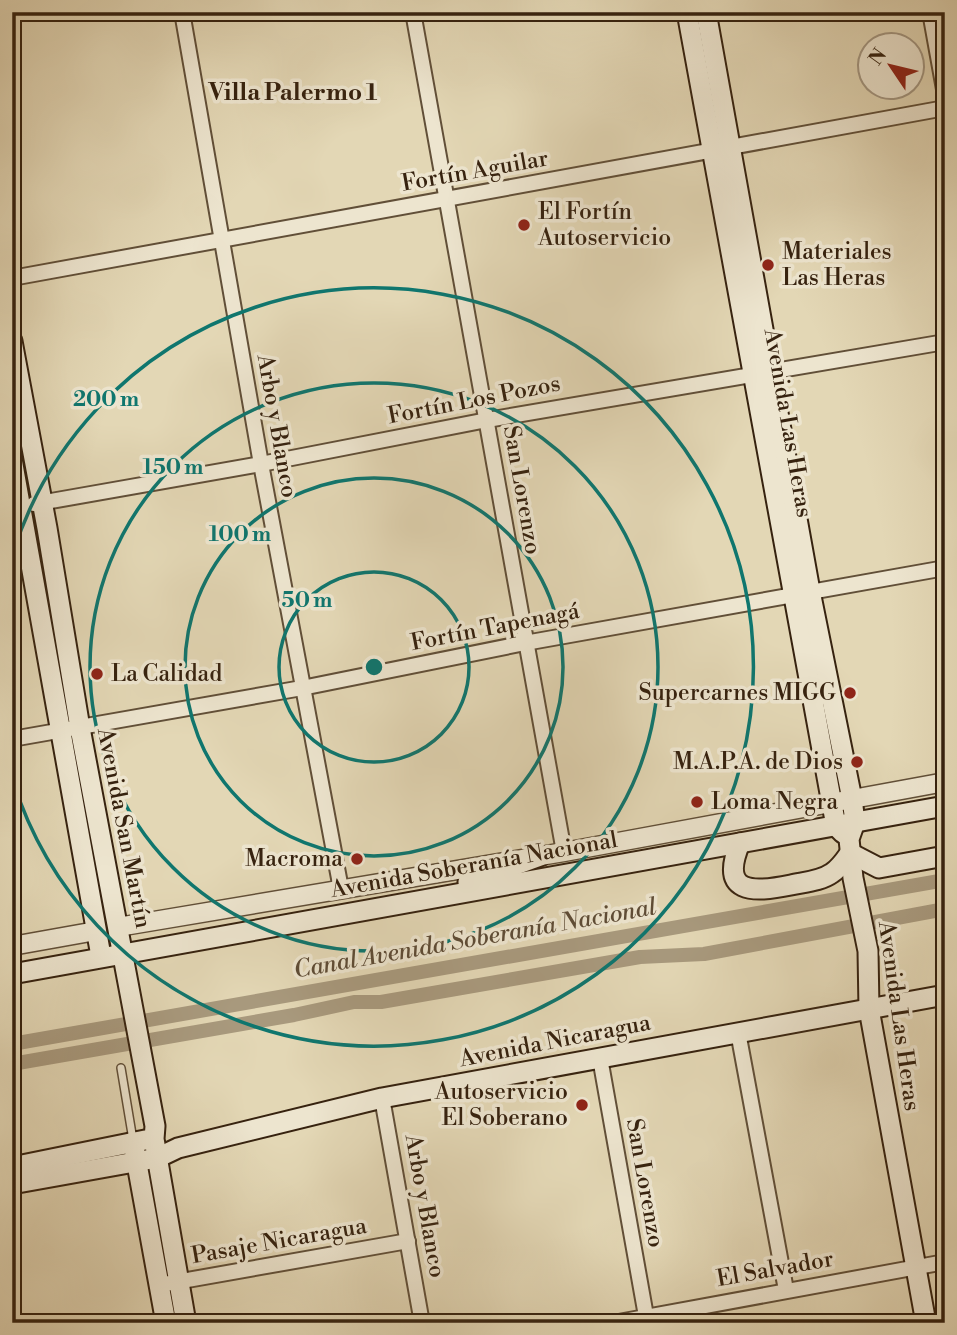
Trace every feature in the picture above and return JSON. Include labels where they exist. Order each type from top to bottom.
[{"type":"main road","name":"Avenida Las Heras","points":[[687,12],[723,150]]},
{"type":"main road","name":"Avenida Las Heras","points":[[706,12],[723,150],[802,592],[832,803],[847,835]]},
{"type":"main road","name":"Avenida San Martín","points":[[12,341],[42,503],[101,956]]},
{"type":"main road","name":"Avenida San Martín","points":[[12,459],[17,507],[118,927],[155,1126],[155,1148],[186,1323]]},
{"type":"main road","name":"Avenida Las Heras","points":[[802,592],[852,799],[847,835],[868,951],[869,1009],[926,1323]]},
{"type":"main road","name":"Avenida Soberanía Nacional","points":[[12,974],[740,843],[847,835],[944,806]]},
{"type":"main road","points":[[740,843],[733,860],[733,873],[741,885],[752,890],[765,890],[824,878],[836,871],[847,835],[879,868],[945,856]]},
{"type":"main road","points":[[417,900],[540,856]]},
{"type":"main road","name":"Avenida Soberanía Nacional","points":[[96,931],[118,927]]},
{"type":"main road","name":"Avenida Nicaragua","points":[[12,1184],[135,1152],[155,1148],[178,1148],[382,1098],[945,995]]},
{"type":"main road","points":[[135,1152],[166,1323]]},
{"type":"main road","name":"Avenida Nicaragua","points":[[12,1167],[135,1152]]},
{"type":"street","name":"Arbo y Blanco","points":[[183,12],[261,464],[341,889]]},
{"type":"street","name":"San Lorenzo","points":[[413,12],[564,852]]},
{"type":"street","points":[[930,12],[945,95]]},
{"type":"street","name":"Fortín Aguilar","points":[[12,278],[945,108]]},
{"type":"street","name":"Fortín Los Pozos","points":[[17,507],[261,464],[487,420],[945,342]]},
{"type":"street","name":"Fortín Tapenagá","points":[[12,739],[302,688],[525,643],[802,592],[945,568]]},
{"type":"street","name":"Avenida Soberanía Nacional","points":[[118,927],[564,852],[945,782]]},
{"type":"street","name":"Avenida Soberanía Nacional","points":[[12,946],[96,931]]},
{"type":"street","points":[[738,1032],[786,1290]]},
{"type":"street","name":"San Lorenzo","points":[[600,1058],[646,1316]]},
{"type":"street","name":"Arbo y Blanco","points":[[382,1098],[422,1323]]},
{"type":"street","name":"Pasaje Nicaragua","points":[[159,1285],[408,1241]]},
{"type":"street","name":"El Salvador","points":[[613,1323],[945,1262]]},
{"type":"lane","points":[[121,1068],[135,1152]]},
{"type":"shaded area","points":[[39,521],[73,709],[66,710],[31,523]]},
{"type":"waterway","name":"Canal Avenida Soberanía Nacional","points":[[12,1044],[945,880]]},
{"type":"waterway","points":[[12,1064],[354,1002],[381,1002],[640,957],[704,954],[945,909]]},
{"type":"place","name":"El Fortín Autoservicio","points":[[524,225]]},
{"type":"place","name":"Materiales Las Heras","points":[[768,265]]},
{"type":"place","name":"La Calidad","points":[[97,674]]},
{"type":"place","name":"Supercarnes MIGG","points":[[850,693]]},
{"type":"place","name":"M.A.P.A. de Dios","points":[[857,762]]},
{"type":"place","name":"Loma Negra","points":[[697,802]]},
{"type":"place","name":"Macroma","points":[[357,859]]},
{"type":"place","name":"Autoservicio El Soberano","points":[[582,1105]]},
{"type":"district","name":"Villa Palermo 1","points":[[293,93]]}]
